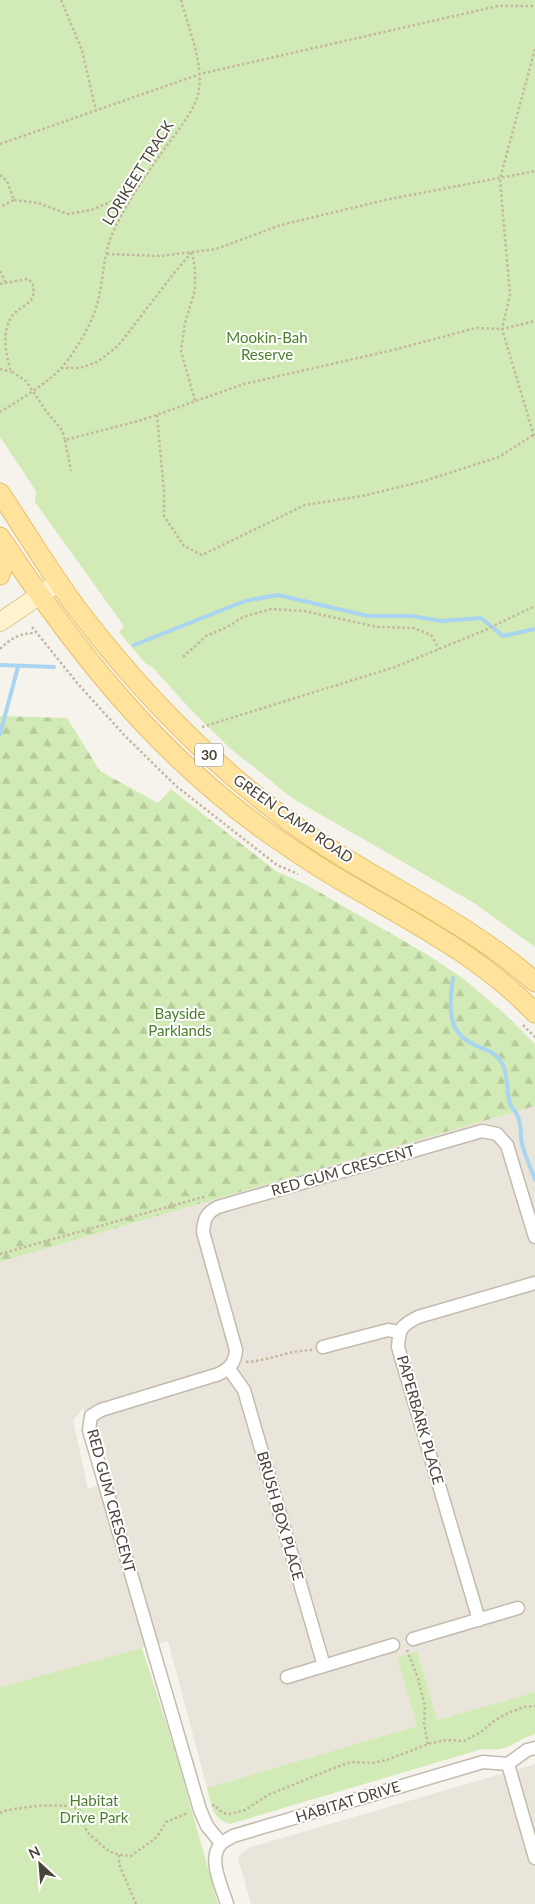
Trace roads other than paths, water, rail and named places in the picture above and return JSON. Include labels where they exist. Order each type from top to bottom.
[{"type":"main road","name":"GREEN CAMP ROAD","points":[[0,493],[76,608],[108,648],[141,687],[189,737],[227,772],[316,840],[468,931],[535,982]]},
{"type":"main road","name":"GREEN CAMP ROAD","points":[[4,543],[38,595],[82,654],[137,717],[225,799],[266,831],[334,876],[458,949],[510,989],[535,1014]]},
{"type":"main road","points":[[0,576],[4,543]]},
{"type":"main road","points":[[0,622],[59,582]]},
{"type":"street","name":"RED GUM CRESCENT","points":[[221,1843],[207,1826],[200,1810],[89,1430],[91,1416],[101,1410],[219,1374],[229,1369],[235,1359],[236,1350],[203,1232],[204,1219],[210,1211],[482,1130],[497,1134],[507,1145],[535,1237]]},
{"type":"street","points":[[323,1348],[388,1330],[399,1332],[406,1323],[418,1317],[535,1283]]},
{"type":"street","name":"PAPERBARK PLACE","points":[[399,1332],[398,1346],[479,1620]]},
{"type":"street","name":"BRUSH BOX PLACE","points":[[229,1369],[244,1390],[324,1666]]},
{"type":"street","points":[[410,1644],[518,1608]]},
{"type":"street","points":[[287,1677],[393,1645]]},
{"type":"street","points":[[535,1748],[526,1750],[508,1764],[535,1858]]},
{"type":"street","name":"HABITAT DRIVE","points":[[221,1843],[233,1836],[483,1762],[508,1764]]},
{"type":"street","points":[[221,1843],[215,1852],[215,1862],[227,1904]]},
{"type":"waterway","points":[[134,645],[245,601],[278,595],[368,616],[412,616],[441,621],[481,618],[503,636],[535,629]]},
{"type":"waterway","points":[[0,665],[54,667]]},
{"type":"waterway","points":[[0,734],[18,667]]},
{"type":"waterway","points":[[453,978],[451,1009],[455,1027],[467,1041],[491,1052],[502,1063],[506,1073],[510,1104],[519,1120],[522,1144],[535,1180]]},
{"type":"park label","name":"Mookin-Bah Reserve","points":[[267,346]]},
{"type":"park label","name":"Bayside Parklands","points":[[180,1022]]},
{"type":"park label","name":"Habitat Drive Park","points":[[94,1810]]}]
